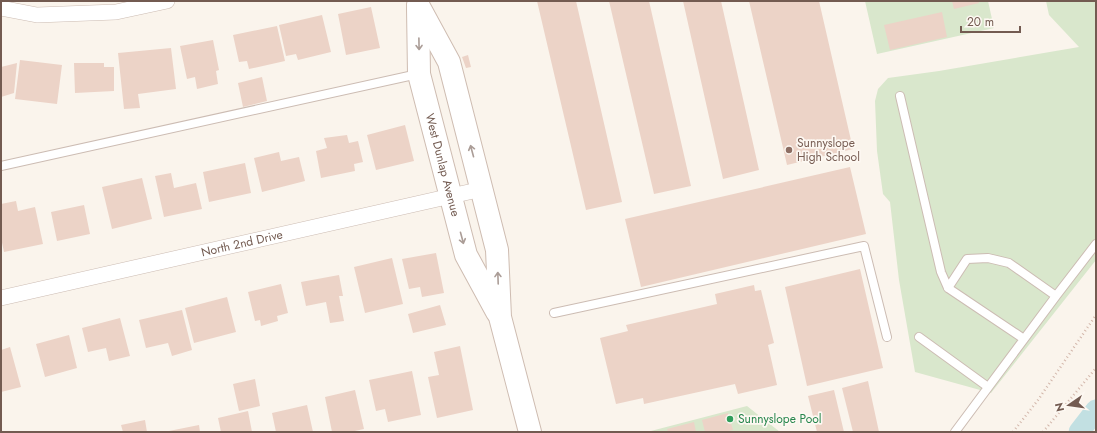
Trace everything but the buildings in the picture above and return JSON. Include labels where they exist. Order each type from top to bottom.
[{"type":"main road","name":"West Dunlap Avenue","points":[[418,3],[419,74],[466,255],[500,317]]},
{"type":"main road","name":"West Dunlap Avenue","points":[[418,3],[449,62],[497,250],[500,317],[530,432]]},
{"type":"street","points":[[1,8],[37,15],[116,12],[167,1]]},
{"type":"street","name":"North 2nd Drive","points":[[1,298],[482,189]]},
{"type":"lane","points":[[1,166],[419,74]]},
{"type":"lane","points":[[900,96],[940,272],[948,288],[1024,339]]},
{"type":"lane","points":[[955,432],[1096,244]]},
{"type":"lane","points":[[554,314],[864,246],[887,337]]},
{"type":"lane","points":[[948,288],[967,258],[988,258],[1009,263],[1056,296]]},
{"type":"lane","points":[[919,337],[988,387]]},
{"type":"path","points":[[1012,432],[1038,400],[1096,315]]},
{"type":"path","points":[[1043,432],[1096,368]]},
{"type":"green space","points":[[865,1],[988,1],[994,28],[877,54]]},
{"type":"green space","points":[[1046,1],[1096,1],[1096,260],[991,393],[915,372],[899,280],[890,202],[883,194],[877,151],[875,101],[878,89],[888,78],[939,71],[1079,47],[1049,15]]},
{"type":"green space","name":"Sunnyslope Pool","points":[[747,406],[780,432],[647,432]]},
{"type":"waterway","points":[[1079,432],[1096,410]]},
{"type":"place","name":"Sunnyslope High School","points":[[789,150]]},
{"type":"place","name":"Sunnyslope Pool","points":[[730,419]]}]
